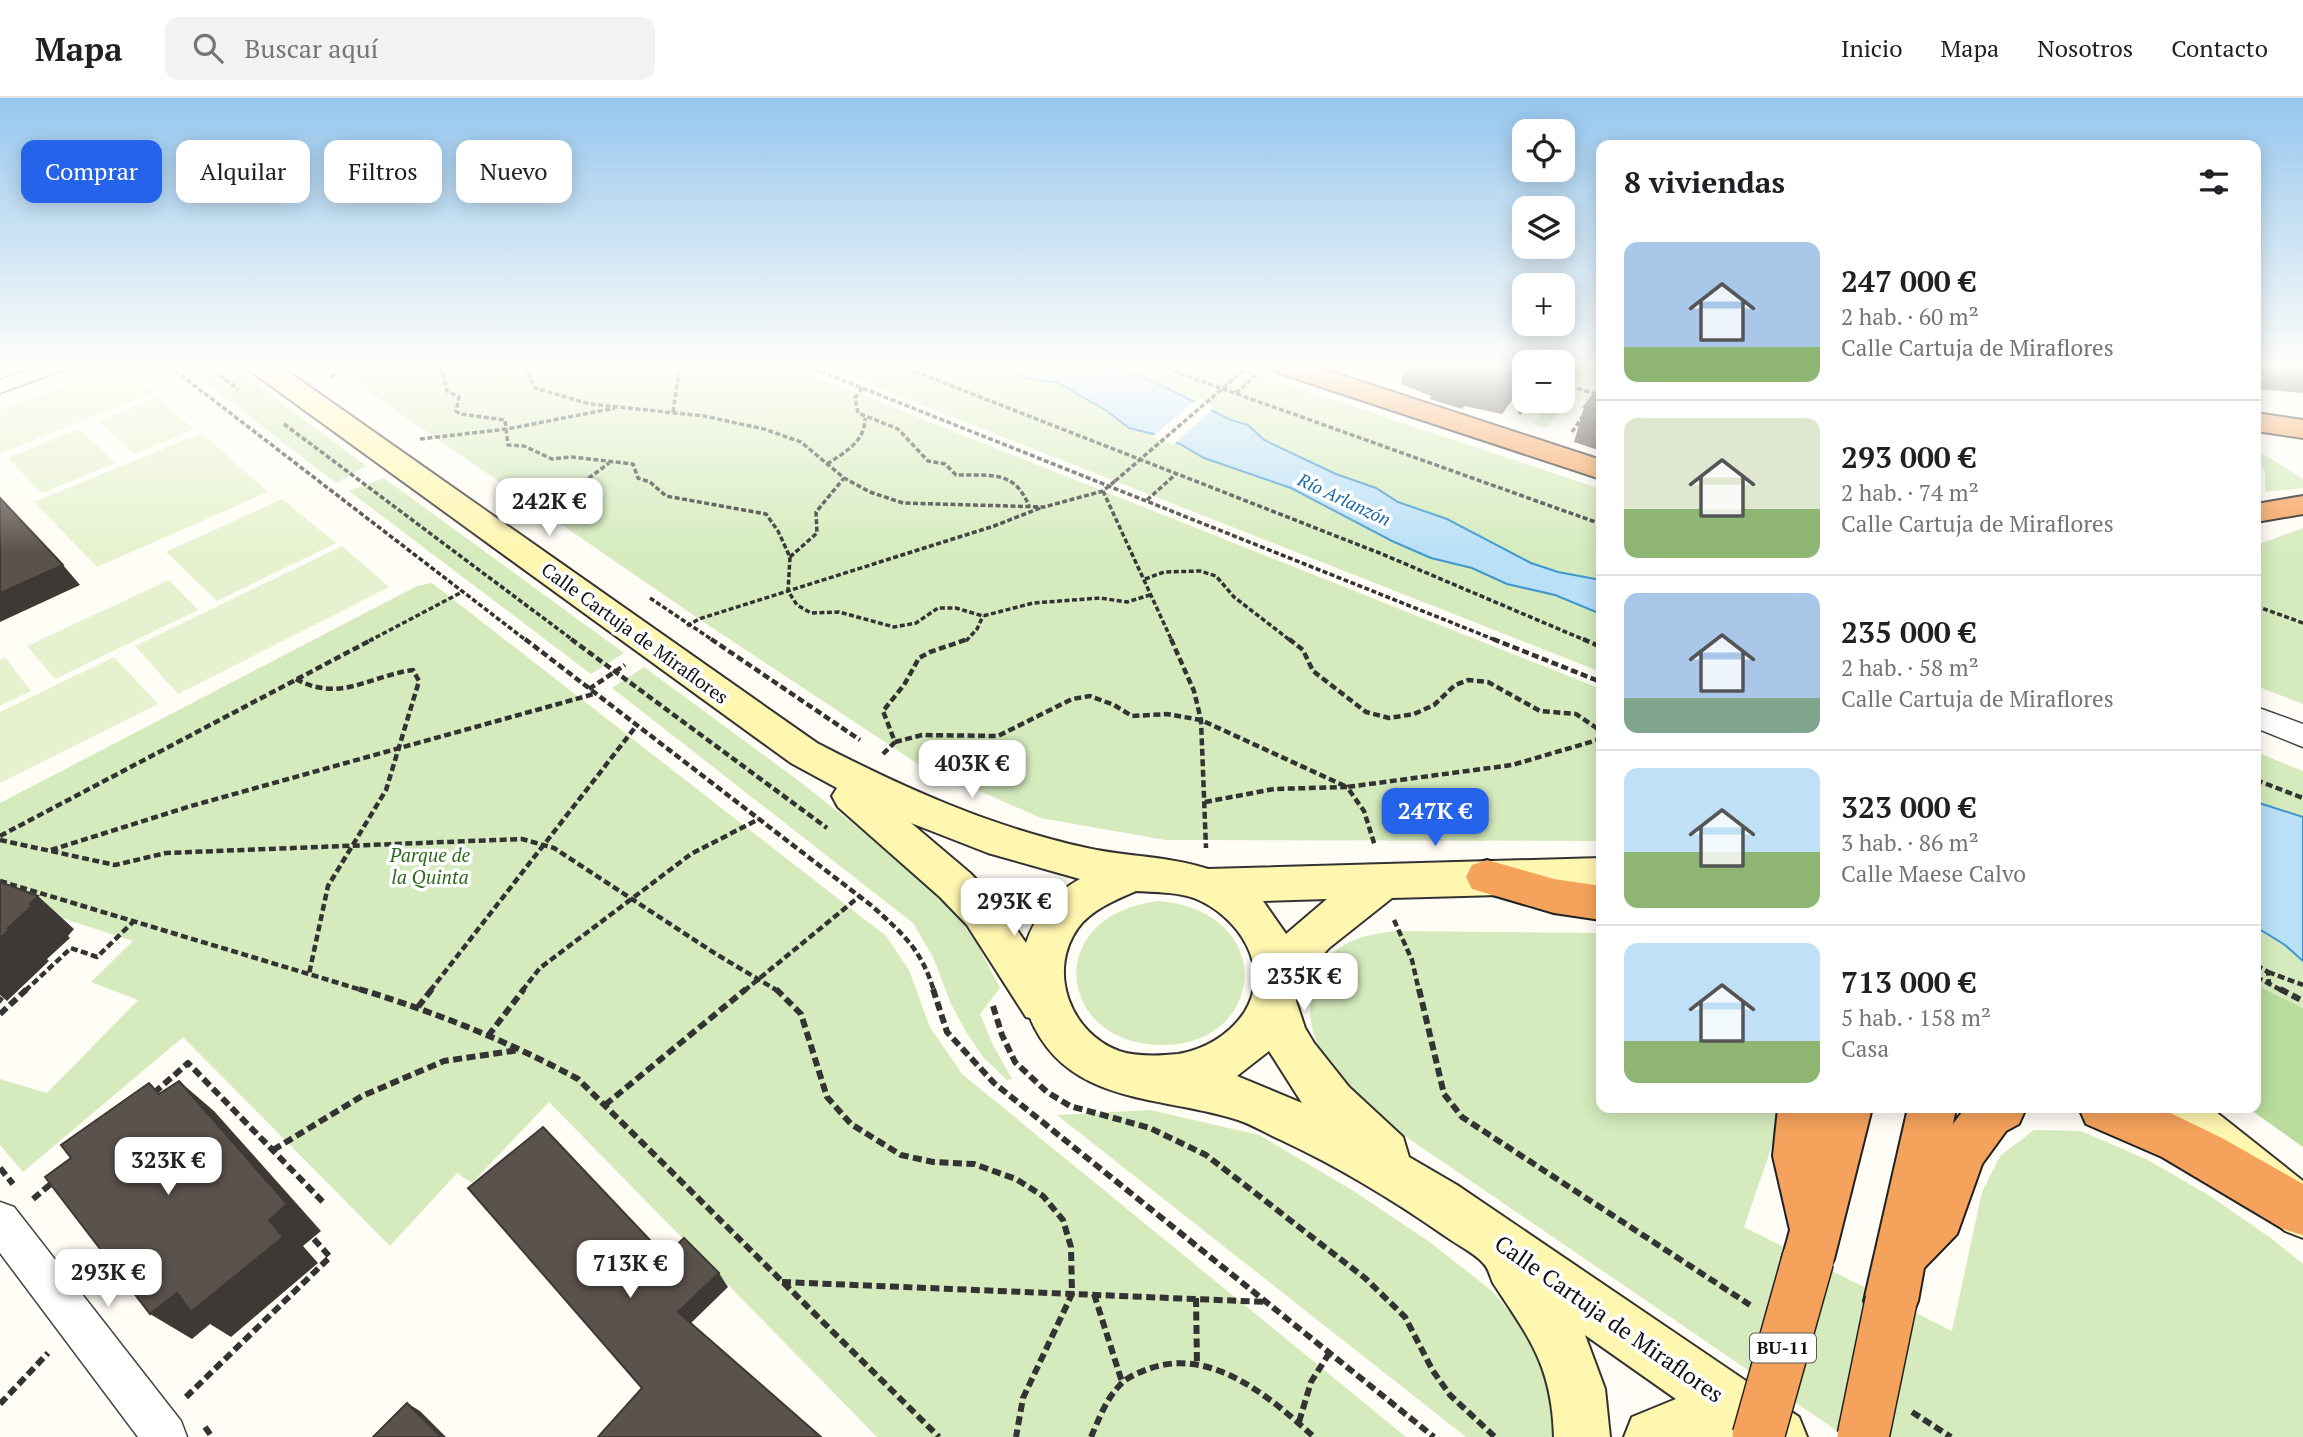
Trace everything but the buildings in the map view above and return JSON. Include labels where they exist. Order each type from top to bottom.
[{"type":"highway","points":[[1478,428],[1596,468]]},
{"type":"highway","points":[[2261,512],[2303,505]]},
{"type":"highway","points":[[1487,877],[1555,895],[1596,902]]},
{"type":"highway","points":[[1802,1113],[1798,1156],[1812,1245]]},
{"type":"highway","name":"BU-11","points":[[1758,1437],[1847,1113]]},
{"type":"highway","points":[[1884,1422],[1895,1279],[1931,1113]]},
{"type":"highway","points":[[1895,1279],[1939,1216],[1961,1152],[1993,1113]]},
{"type":"highway","points":[[2117,1113],[2211,1158],[2302,1212]]},
{"type":"street","name":"Calle Cartuja de Miraflores","points":[[350,428],[804,753],[955,885],[982,912],[1045,1007]]},
{"type":"street","points":[[2261,719],[2303,736]]},
{"type":"street","name":"Calle Cartuja de Miraflores","points":[[804,753],[873,792],[937,820],[1010,846],[1132,874]]},
{"type":"street","points":[[1207,858],[1266,935],[1276,988]]},
{"type":"street","points":[[1381,884],[1323,926],[1294,952],[1257,1032],[1229,1058],[1192,1074],[1150,1078],[1104,1066],[1067,1042],[1045,1007],[1039,974],[1046,942],[1065,914],[1092,892],[1132,874],[1182,878],[1207,858],[1381,884],[1487,877],[1596,875]]},
{"type":"street","name":"Calle Cartuja de Miraflores","points":[[1276,988],[1287,1041],[1322,1090],[1375,1144],[1439,1202]]},
{"type":"street","name":"Calle Cartuja de Miraflores","points":[[1150,1078],[1245,1100],[1346,1146],[1439,1202],[1779,1437]]},
{"type":"street","points":[[2181,1113],[2302,1212]]},
{"type":"street","points":[[14,1212],[165,1437]]},
{"type":"street","points":[[1483,1232],[1534,1292],[1558,1331],[1575,1377],[1583,1421],[1582,1437]]},
{"type":"street","points":[[1652,1437],[1698,1423],[1729,1424],[1779,1437]]},
{"type":"path","points":[[250,428],[860,896],[909,939],[927,969],[947,1032],[968,1058],[994,1083],[1434,1437]]},
{"type":"path","points":[[291,428],[834,833]]},
{"type":"path","points":[[761,428],[801,442],[844,478],[870,492],[903,503],[1044,506]]},
{"type":"path","points":[[827,464],[862,438],[866,428]]},
{"type":"path","points":[[896,428],[928,461],[951,466],[956,475],[999,477],[1018,482],[1025,492],[1029,506]]},
{"type":"path","points":[[964,428],[1596,680]]},
{"type":"path","points":[[1062,428],[1382,554],[1596,645]]},
{"type":"path","points":[[681,630],[699,619],[994,526],[1044,506],[1103,491],[1176,428]]},
{"type":"path","points":[[1335,428],[1596,522]]},
{"type":"path","points":[[1569,436],[1574,428]]},
{"type":"path","points":[[420,439],[506,429],[508,445],[524,446],[552,459],[572,457],[634,464],[638,478],[650,482],[666,496],[766,514],[778,531],[790,557],[788,591],[797,606],[811,613],[839,612],[894,627],[916,623],[938,608],[956,608],[983,616],[1033,603],[1100,598],[1127,602],[1150,595]]},
{"type":"path","points":[[409,431],[429,446]]},
{"type":"path","points":[[511,503],[578,486],[610,463]]},
{"type":"path","points":[[1146,500],[1177,473]]},
{"type":"path","points":[[790,557],[817,533],[816,512],[844,478]]},
{"type":"path","points":[[1103,491],[1194,691],[1201,720],[1207,858]]},
{"type":"path","points":[[501,495],[522,510]]},
{"type":"path","points":[[1145,579],[1164,572],[1200,571],[1216,576],[1234,597],[1303,650],[1313,671],[1366,712],[1389,718],[1414,714],[1434,705],[1455,685],[1468,680],[1488,682],[1541,711],[1576,714],[1596,728]]},
{"type":"path","points":[[0,838],[462,592]]},
{"type":"path","points":[[645,594],[871,747]]},
{"type":"path","points":[[2261,608],[2303,623]]},
{"type":"path","points":[[895,742],[883,711],[888,701],[905,684],[920,657],[943,647],[968,641],[976,634],[983,616]]},
{"type":"path","points":[[589,689],[635,659]]},
{"type":"path","points":[[296,679],[310,690],[328,692],[358,687],[400,671],[413,670],[419,681],[386,790],[328,886],[309,974]]},
{"type":"path","points":[[49,851],[191,806],[595,694]]},
{"type":"path","points":[[891,760],[882,754],[895,742],[922,734],[999,736],[1072,699],[1090,696],[1114,705],[1132,716],[1167,714],[1201,720],[1347,787],[1364,811],[1377,851],[1381,884],[1412,960],[1444,1094],[1462,1118],[1754,1308]]},
{"type":"path","points":[[418,1007],[637,725]]},
{"type":"path","points":[[1205,802],[1274,789],[1347,787],[1512,765],[1596,740]]},
{"type":"path","points":[[2261,781],[2303,798]]},
{"type":"path","points":[[488,1036],[540,968],[691,854],[759,819]]},
{"type":"path","points":[[0,838],[115,865],[166,853],[522,839],[554,848],[716,954],[772,985],[801,1014],[827,1097],[851,1124],[901,1155],[933,1162],[974,1164],[1016,1179],[1043,1196],[1063,1220],[1071,1247],[1072,1294],[1023,1398],[1016,1437]]},
{"type":"path","points":[[0,881],[418,1007],[522,1049],[578,1079],[939,1437]]},
{"type":"path","points":[[605,1105],[860,896]]},
{"type":"path","points":[[0,1014],[71,948],[97,957],[134,922]]},
{"type":"path","points":[[2261,968],[2303,985]]},
{"type":"path","points":[[2268,972],[2269,984]]},
{"type":"path","points":[[2261,980],[2303,1001]]},
{"type":"path","points":[[992,1000],[1002,1035],[1015,1062],[1047,1092],[1070,1106],[1150,1128],[1206,1155],[1365,1278],[1405,1317],[1433,1371],[1450,1395],[1495,1437]]},
{"type":"path","points":[[273,1150],[362,1096],[444,1060],[522,1049]]},
{"type":"path","points":[[148,1098],[188,1063],[324,1203]]},
{"type":"path","points":[[14,1212],[58,1177]]},
{"type":"path","points":[[185,1399],[330,1257],[313,1238]]},
{"type":"path","points":[[782,1282],[1268,1302]]},
{"type":"path","points":[[1094,1294],[1122,1382]]},
{"type":"path","points":[[1196,1298],[1197,1364]]},
{"type":"path","points":[[1299,1422],[1311,1382],[1330,1352]]},
{"type":"path","points":[[0,1404],[48,1353]]},
{"type":"path","points":[[1091,1437],[1122,1382],[1166,1362],[1207,1365],[1245,1385],[1299,1422],[1314,1437]]},
{"type":"path","points":[[1884,1422],[1951,1437]]},
{"type":"green space","points":[[0,428],[63,428],[0,453]]},
{"type":"green space","points":[[107,428],[194,429],[134,454]]},
{"type":"green space","points":[[265,428],[316,428],[366,466],[336,483]]},
{"type":"green space","points":[[422,428],[946,428],[1596,687],[1596,841],[1165,840],[1041,818],[918,764],[699,619]]},
{"type":"green space","points":[[982,428],[1419,428],[1596,487],[1596,670]]},
{"type":"green space","points":[[79,429],[115,463],[42,493],[8,458]]},
{"type":"green space","points":[[202,433],[268,492],[97,567],[34,502]]},
{"type":"green space","points":[[2261,455],[2303,479],[2303,488],[2265,492],[2265,472],[2261,464]]},
{"type":"green space","points":[[384,478],[624,653],[591,674],[349,491]]},
{"type":"green space","points":[[282,499],[336,543],[217,601],[166,552]]},
{"type":"green space","points":[[2303,528],[2303,704],[2261,688],[2261,543]]},
{"type":"green space","points":[[342,546],[389,587],[178,694],[135,646]]},
{"type":"green space","points":[[169,580],[198,610],[55,679],[27,646]]},
{"type":"green space","name":"Parque de la Quinta","points":[[432,583],[886,936],[909,970],[930,1027],[962,1074],[1406,1437],[877,1437],[549,1102],[472,1183],[457,1173],[390,1246],[183,1037],[23,1172],[0,1145],[0,1079],[47,1093],[138,1000],[91,982],[133,941],[0,898],[0,803],[417,586]]},
{"type":"green space","points":[[5,657],[31,691],[0,706],[0,660]]},
{"type":"green space","points":[[114,657],[158,704],[0,783],[0,712]]},
{"type":"green space","points":[[644,667],[795,778],[861,830],[944,902],[975,940],[1000,988],[980,1014],[1012,1079],[1007,1080],[983,1057],[966,1032],[951,1004],[933,957],[913,923],[612,688]]},
{"type":"green space","points":[[2261,754],[2303,771],[2303,1008],[2261,987]]},
{"type":"green space","points":[[1159,901],[1198,910],[1225,928],[1240,952],[1244,978],[1238,1003],[1222,1024],[1196,1040],[1162,1045],[1127,1039],[1100,1024],[1084,1003],[1077,978],[1080,953],[1094,929],[1121,911]]},
{"type":"green space","points":[[1397,931],[1596,933],[1596,1113],[1777,1113],[1771,1149],[1744,1227],[1952,1331],[1982,1192],[2000,1156],[2034,1130],[2081,1131],[2148,1160],[2210,1196],[2303,1264],[2303,1437],[1846,1437],[1399,1132],[1345,1083],[1318,1045],[1311,1024],[1311,1000],[1318,975],[1332,955],[1340,947],[1373,934]]},
{"type":"green space","points":[[2261,987],[2303,1008],[2303,1147],[2255,1113],[2261,1113]]},
{"type":"green space","points":[[1150,1110],[1259,1135],[1352,1190],[1431,1243],[1492,1291],[1537,1344],[1552,1390],[1555,1437],[1466,1437],[1057,1115]]},
{"type":"water","name":"Río Arlanzón","points":[[1131,428],[1252,428],[1264,440],[1336,474],[1376,488],[1398,502],[1447,519],[1531,563],[1558,572],[1596,579],[1596,612],[1555,595],[1507,584],[1472,568],[1431,558],[1392,541],[1291,488],[1204,458],[1157,435]]},
{"type":"water","points":[[2261,804],[2303,817],[2303,961],[2285,945],[2261,930]]},
{"type":"pier","points":[[1162,428],[1191,428],[1173,445],[1152,437]]}]
